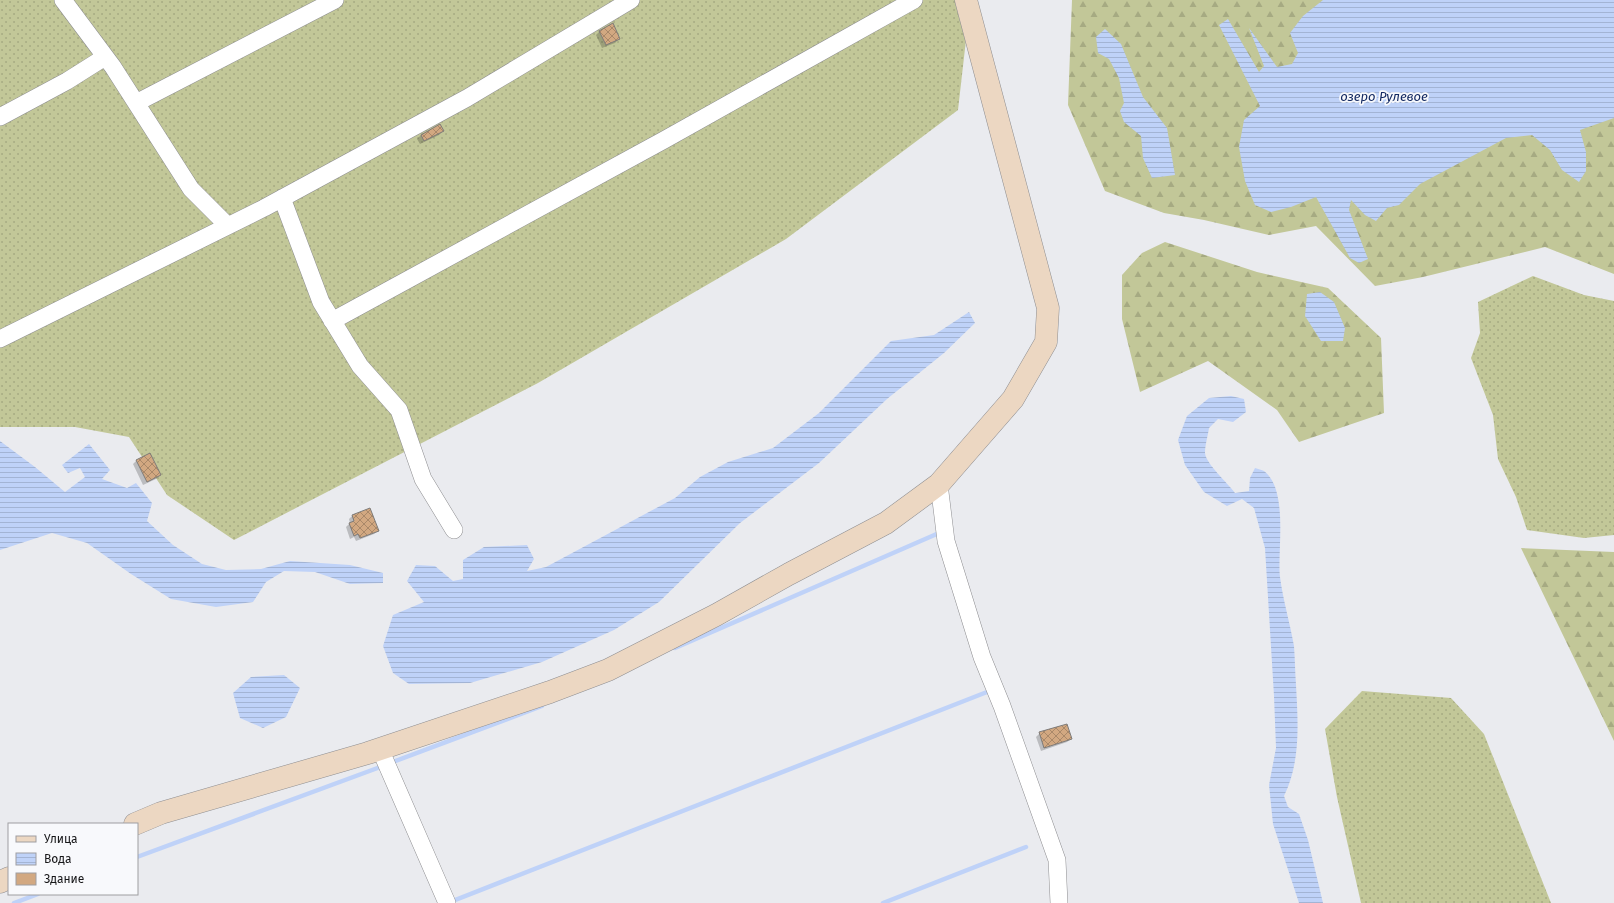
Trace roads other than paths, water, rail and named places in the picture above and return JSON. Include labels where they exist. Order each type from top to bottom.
[{"type":"street","points":[[63,0],[105,57],[191,189],[228,226]]},
{"type":"street","points":[[136,103],[335,0]]},
{"type":"street","points":[[0,339],[282,198],[467,98],[631,0]]},
{"type":"street","points":[[332,321],[664,140],[914,0]]},
{"type":"street","points":[[137,823],[161,813],[380,749],[550,692],[608,670],[716,615],[789,574],[886,523],[939,484],[1013,399],[1046,342],[1048,308],[966,0]]},
{"type":"street","points":[[0,117],[66,81],[105,57]]},
{"type":"street","points":[[282,198],[321,302],[360,366],[399,410],[423,479],[454,530]]},
{"type":"street","points":[[939,484],[946,541],[976,636],[1057,860],[1059,903]]},
{"type":"street","points":[[380,749],[447,903]]},
{"type":"water","name":"озеро Рулевое","points":[[1323,0],[1614,0],[1614,118],[1580,130],[1586,152],[1586,171],[1579,182],[1562,170],[1550,150],[1532,135],[1506,138],[1420,184],[1399,205],[1387,208],[1376,221],[1365,215],[1351,200],[1349,210],[1368,259],[1359,263],[1350,258],[1316,197],[1291,207],[1271,212],[1255,205],[1245,181],[1239,147],[1244,120],[1260,106],[1219,25],[1228,19],[1259,72],[1264,66],[1249,28],[1277,67],[1292,64],[1298,53],[1290,33],[1303,16]]},
{"type":"water","points":[[1105,29],[1121,44],[1143,97],[1167,128],[1175,175],[1152,178],[1143,158],[1141,136],[1124,122],[1120,111],[1124,103],[1119,78],[1109,59],[1098,53],[1096,37]]},
{"type":"water","points":[[1320,292],[1334,302],[1345,328],[1343,341],[1321,341],[1305,316],[1307,294]]},
{"type":"water","points":[[969,312],[975,323],[944,353],[887,399],[819,463],[740,523],[659,602],[614,630],[542,662],[470,683],[409,684],[393,673],[383,646],[393,615],[424,602],[407,581],[416,565],[435,566],[453,581],[463,579],[463,560],[484,547],[527,545],[534,559],[527,571],[546,567],[675,498],[700,477],[728,462],[773,448],[819,413],[891,341],[934,335]]},
{"type":"water","points":[[1231,396],[1244,399],[1246,412],[1233,422],[1218,419],[1209,428],[1205,453],[1213,468],[1235,493],[1249,491],[1250,478],[1255,468],[1264,471],[1272,480],[1277,492],[1280,521],[1279,566],[1283,594],[1294,646],[1298,728],[1296,756],[1284,796],[1288,807],[1299,814],[1308,840],[1323,903],[1299,903],[1273,824],[1269,785],[1276,748],[1274,696],[1265,548],[1254,508],[1242,499],[1227,506],[1204,492],[1185,465],[1178,440],[1187,416],[1209,398]]},
{"type":"water","points":[[0,441],[65,492],[85,477],[80,468],[68,473],[62,465],[89,444],[110,470],[102,479],[127,488],[136,483],[152,503],[147,521],[173,545],[202,564],[226,570],[261,569],[290,561],[350,565],[383,573],[383,583],[350,584],[315,572],[284,571],[266,582],[253,602],[216,607],[171,599],[131,574],[87,543],[52,533],[0,550]]},
{"type":"water","points":[[284,675],[300,688],[286,717],[263,728],[240,718],[233,693],[251,677]]},
{"type":"waterway","points":[[675,648],[939,533]]},
{"type":"waterway","points":[[450,902],[987,692]]},
{"type":"waterway","points":[[390,763],[542,706]]},
{"type":"waterway","points":[[138,857],[383,766]]},
{"type":"waterway","points":[[883,903],[1026,847]]},
{"type":"waterway","points":[[14,903],[35,895]]}]
